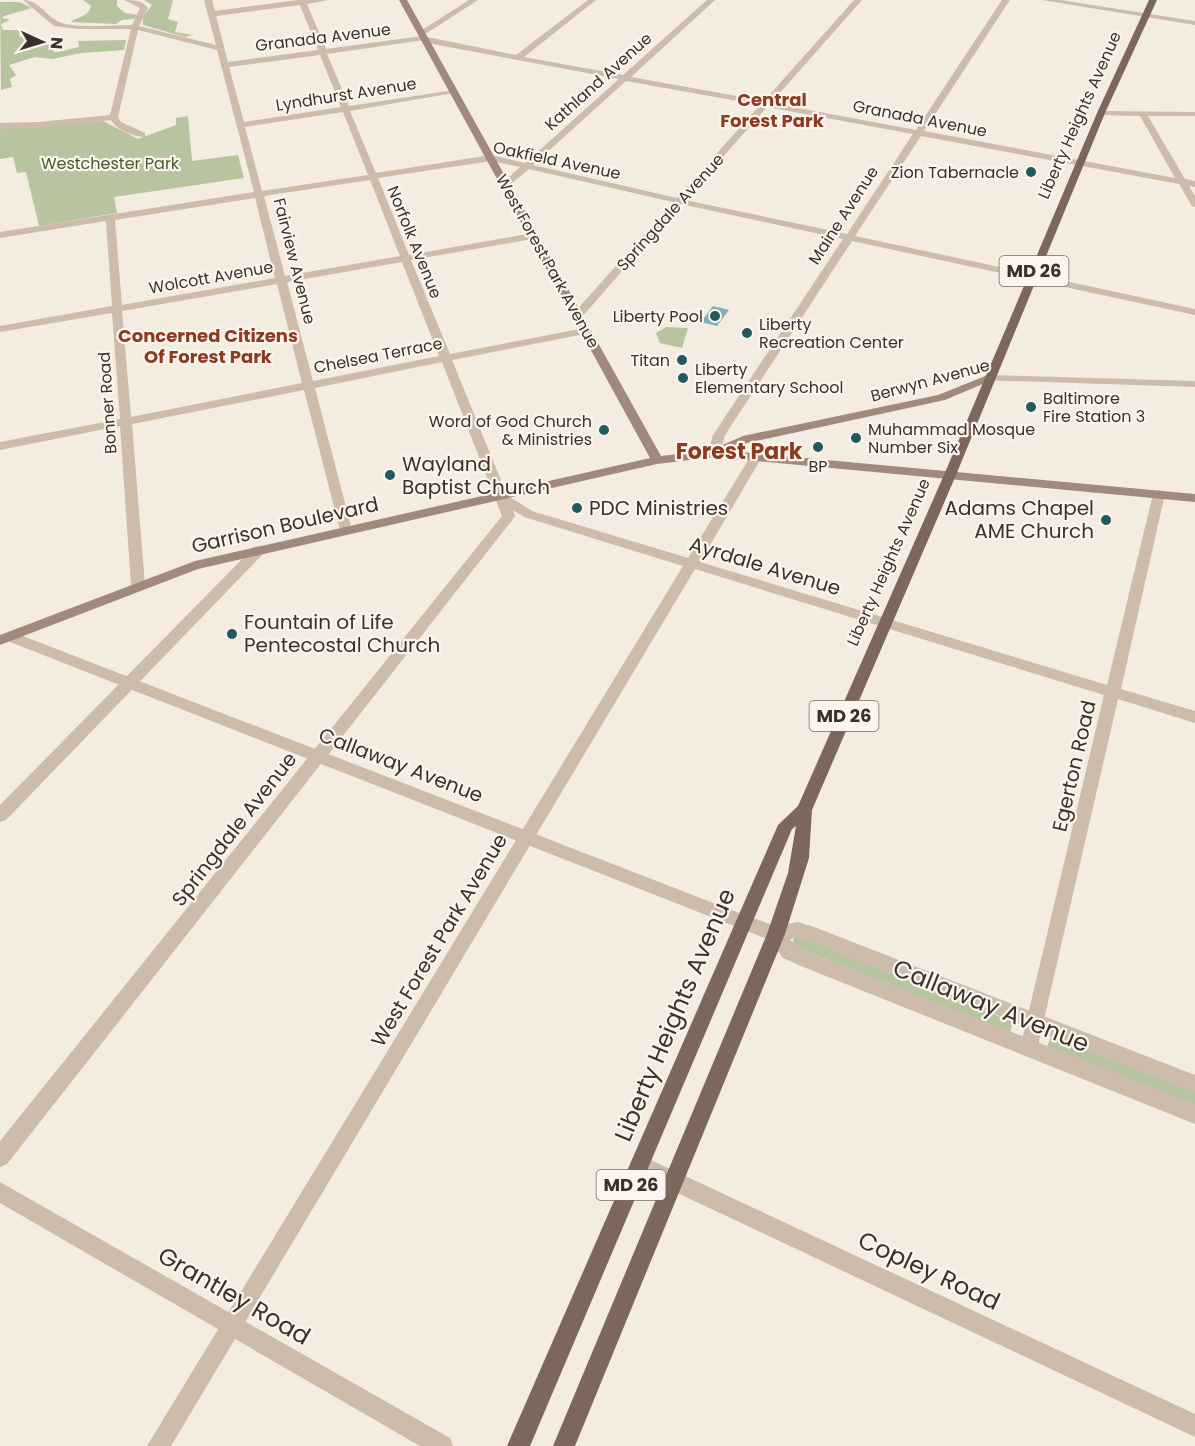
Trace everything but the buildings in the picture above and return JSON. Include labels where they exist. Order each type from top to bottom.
[{"type":"main road","name":"West Forest Park Avenue","points":[[403,0],[657,460]]},
{"type":"main road","name":"Liberty Heights Avenue","points":[[518,1446],[786,825],[804,810],[950,475],[988,378],[1101,113],[1153,0]]},
{"type":"main road","name":"Berwyn Avenue","points":[[714,453],[743,440],[941,398],[988,378]]},
{"type":"main road","name":"Garrison Boulevard","points":[[5,638],[195,565],[657,460],[714,453],[1195,498]]},
{"type":"main road","name":"Liberty Heights Avenue","points":[[564,1446],[792,893],[806,831],[804,810]]},
{"type":"street","points":[[27,0],[57,24],[77,27],[135,27],[220,48]]},
{"type":"street","points":[[128,0],[137,2],[144,8],[135,27],[114,117],[117,124],[142,135]]},
{"type":"street","name":"Fairview Avenue","points":[[208,0],[346,530]]},
{"type":"street","points":[[211,14],[324,0]]},
{"type":"street","points":[[425,38],[474,0]]},
{"type":"street","points":[[517,58],[592,0]]},
{"type":"street","name":"Kathland Avenue","points":[[506,185],[711,0]]},
{"type":"street","name":"Springdale Avenue","points":[[577,316],[858,0]]},
{"type":"street","name":"Maine Avenue","points":[[714,453],[719,435],[1006,0]]},
{"type":"street","points":[[1046,0],[1195,23]]},
{"type":"street","name":"Norfolk Avenue","points":[[302,1],[499,496]]},
{"type":"street","name":"Granada Avenue","points":[[225,65],[425,38],[517,58],[1195,184]]},
{"type":"street","name":"Lyndhurst Avenue","points":[[241,125],[455,92]]},
{"type":"street","points":[[1101,113],[1195,114]]},
{"type":"street","points":[[1143,114],[1195,204]]},
{"type":"street","points":[[0,126],[39,125],[114,117]]},
{"type":"street","name":"Oakfield Avenue","points":[[0,235],[491,158],[679,201],[1195,312]]},
{"type":"street","name":"Bonner Road","points":[[110,218],[138,585]]},
{"type":"street","name":"Wolcott Avenue","points":[[0,329],[533,236]]},
{"type":"street","name":"Chelsea Terrace","points":[[0,446],[585,331]]},
{"type":"street","name":"Berwyn Avenue","points":[[988,378],[1195,384]]},
{"type":"street","name":"West Forest Park Avenue","points":[[158,1446],[756,457]]},
{"type":"street","name":"Egerton Road","points":[[1029,1048],[1160,494]]},
{"type":"street","name":"Springdale Avenue","points":[[0,1157],[509,516],[499,496]]},
{"type":"street","name":"Ayrdale Avenue","points":[[499,496],[528,514],[1195,717]]},
{"type":"street","points":[[0,814],[259,550]]},
{"type":"street","name":"Callaway Avenue","points":[[5,638],[129,682],[744,923],[776,934],[798,930],[814,935],[1195,1084]]},
{"type":"street","name":"Callaway Avenue","points":[[776,934],[789,952],[807,960],[1195,1114]]},
{"type":"street","name":"Copley Road","points":[[640,1165],[1195,1426]]},
{"type":"street","name":"Grantley Road","points":[[0,1192],[442,1446]]},
{"type":"green space","points":[[83,0],[117,0],[117,6],[125,13],[137,15],[134,19],[122,20],[116,24],[71,22],[90,10],[91,6]]},
{"type":"green space","points":[[144,0],[173,0],[168,19],[178,22],[175,32],[193,35],[185,37],[143,25],[143,17],[152,5]]},
{"type":"green space","points":[[0,2],[19,2],[32,8],[4,16],[2,18],[10,20],[1,24],[3,30],[20,30],[19,36],[32,39],[29,43],[51,43],[54,52],[58,52],[79,47],[78,41],[126,40],[124,50],[81,53],[53,59],[35,57],[9,65],[16,75],[10,79],[12,87],[1,90]]},
{"type":"green space","name":"Westchester Park","points":[[188,116],[192,161],[238,155],[244,178],[114,197],[117,213],[39,226],[26,172],[17,173],[13,157],[0,159],[0,129],[103,121],[138,139],[176,125],[176,118]]},
{"type":"green space","points":[[666,327],[688,328],[682,348],[660,343],[656,333]]},
{"type":"green space","points":[[796,935],[1013,1022],[1010,1033],[791,945]]},
{"type":"green space","points":[[1051,1036],[1195,1092],[1195,1106],[1047,1047]]},
{"type":"water","name":"Liberty Pool","points":[[713,306],[729,310],[717,326],[701,322]]},
{"type":"place","name":"Zion Tabernacle","points":[[1031,172]]},
{"type":"place","name":"Liberty Pool","points":[[715,316]]},
{"type":"place","name":"Liberty Recreation Center","points":[[747,333]]},
{"type":"place","name":"Titan","points":[[682,360]]},
{"type":"place","name":"Liberty Elementary School","points":[[683,378]]},
{"type":"place","name":"Baltimore Fire Station 3","points":[[1031,407]]},
{"type":"place","name":"Word of God Church & Ministries","points":[[604,430]]},
{"type":"place","name":"Muhammad Mosque Number Six","points":[[856,438]]},
{"type":"place","name":"BP","points":[[818,447]]},
{"type":"place","name":"Wayland Baptist Church","points":[[390,475]]},
{"type":"place","name":"PDC Ministries","points":[[577,508]]},
{"type":"place","name":"Adams Chapel AME Church","points":[[1106,520]]},
{"type":"place","name":"Fountain of Life Pentecostal Church","points":[[232,634]]},
{"type":"district","name":"Central Forest Park","points":[[772,110]]},
{"type":"district","name":"Concerned Citizens Of Forest Park","points":[[208,346]]},
{"type":"district","name":"Forest Park","points":[[739,451]]}]
